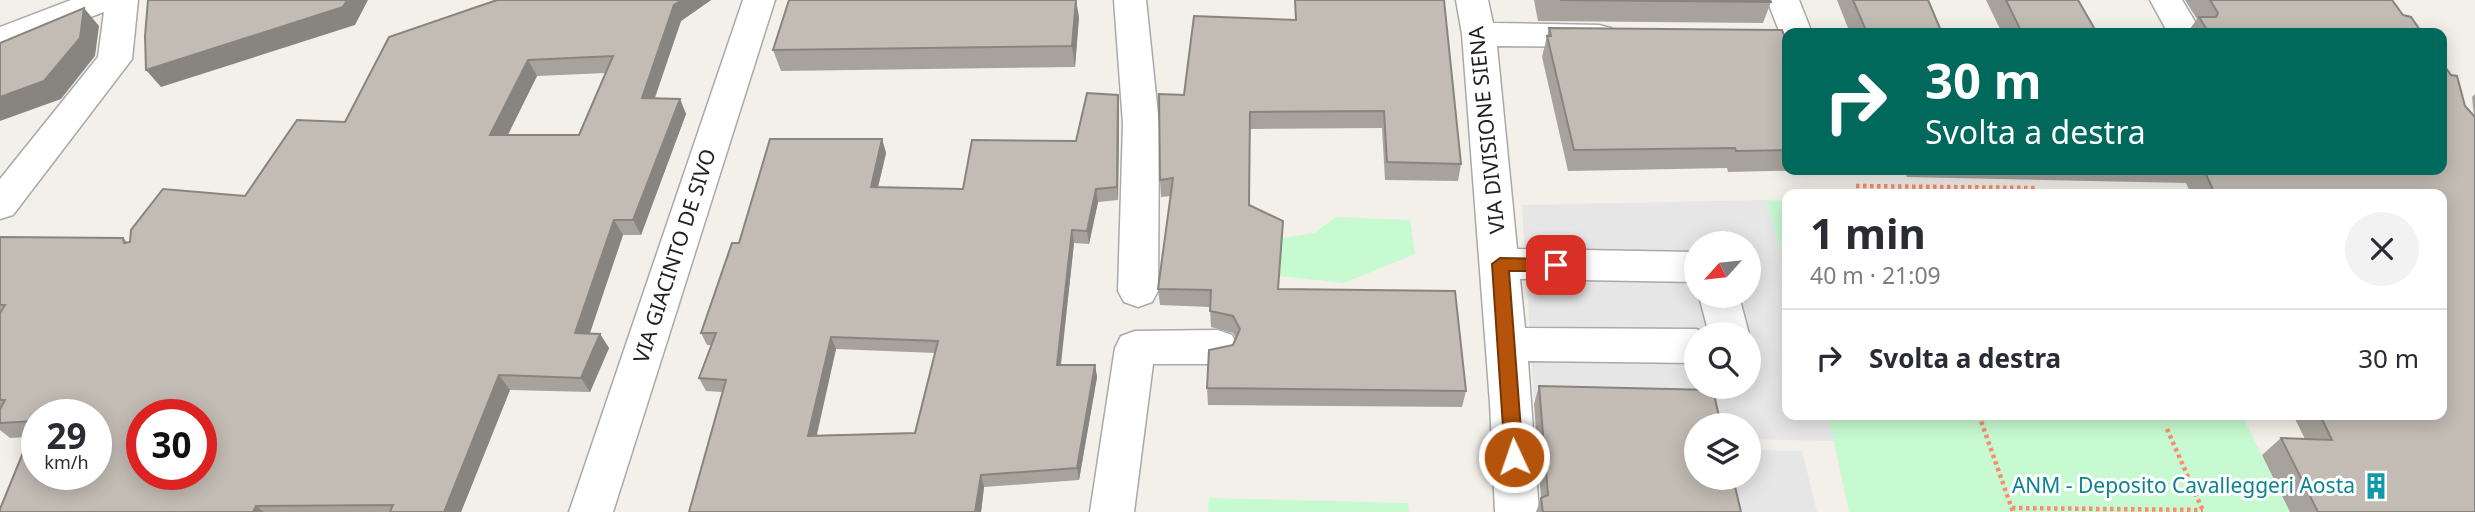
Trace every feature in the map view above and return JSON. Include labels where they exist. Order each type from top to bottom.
[{"type":"street","points":[[0,40],[103,0]]},
{"type":"street","points":[[0,205],[115,59],[121,0]]},
{"type":"street","name":"VIA GIACINTO DE SIVO","points":[[591,512],[759,0]]},
{"type":"street","points":[[1130,0],[1141,124],[1138,291]]},
{"type":"street","points":[[1783,0],[1793,28]]},
{"type":"street","points":[[2166,0],[2182,28]]},
{"type":"street","points":[[1476,17],[1633,36]]},
{"type":"street","name":"VIA DIVISIONE SIENA","points":[[1476,17],[1507,344],[1517,512]]},
{"type":"street","points":[[1500,264],[1684,267]]},
{"type":"street","points":[[1507,344],[1684,346]]},
{"type":"street","points":[[1112,512],[1135,348],[1218,348]]},
{"type":"path","points":[[1856,186],[2036,189]]},
{"type":"path","points":[[1981,420],[2013,510],[2203,511],[2167,429]]},
{"type":"green space","points":[[1766,200],[1782,201],[1782,253]]},
{"type":"green space","points":[[1336,217],[1410,220],[1415,254],[1344,283],[1280,276],[1282,238],[1314,233]]},
{"type":"green space","points":[[1829,420],[2244,420],[2290,512],[1849,512]]},
{"type":"green space","points":[[1209,498],[1408,503],[1409,512],[1208,512]]},
{"type":"shaded area","points":[[1766,200],[1782,253],[1782,420],[1829,420],[1834,441],[1761,439],[1761,413],[1718,413],[1716,403],[1534,399],[1522,205]]},
{"type":"shaded area","points":[[1761,450],[1802,451],[1817,512],[1741,512],[1736,490],[1761,490]]},
{"type":"building","points":[[148,0],[347,0],[343,7],[146,70]]},
{"type":"building","points":[[497,0],[682,0],[674,5],[642,98],[680,99],[633,220],[614,220],[575,333],[600,334],[581,378],[499,375],[444,512],[390,512],[393,505],[256,506],[253,512],[0,512],[21,458],[21,490],[112,490],[112,399],[21,399],[21,422],[0,423],[0,409],[5,400],[0,400],[0,313],[5,305],[0,305],[0,237],[123,238],[124,243],[130,242],[131,230],[163,189],[245,196],[297,120],[345,122],[389,37]],"holes":[[[613,56],[579,135],[490,135],[528,60]]]},
{"type":"building","points":[[789,0],[1076,0],[1072,46],[773,50]]},
{"type":"building","points":[[1295,0],[1444,0],[1461,164],[1387,162],[1384,111],[1250,112],[1249,205],[1283,221],[1278,289],[1455,291],[1466,391],[1207,388],[1209,350],[1233,345],[1240,329],[1233,316],[1210,311],[1211,290],[1158,289],[1173,178],[1160,180],[1159,94],[1184,95],[1194,16],[1296,20]]},
{"type":"building","points":[[1560,0],[1770,0],[1771,2]]},
{"type":"building","points":[[1853,0],[1928,0],[1940,28],[1865,28]]},
{"type":"building","points":[[2006,0],[2078,0],[2094,28],[2020,28]]},
{"type":"building","points":[[2210,0],[2392,0],[2403,15],[2411,17],[2419,28],[2206,28],[2199,17],[2216,17],[2218,13]]},
{"type":"building","points":[[84,8],[80,38],[44,81],[0,97],[0,43]]},
{"type":"building","points":[[1549,28],[1782,30],[1782,150],[1574,150],[1547,36],[1551,36]]},
{"type":"building","points":[[2447,69],[2451,75],[2457,76],[2465,106],[2475,117],[2475,512],[2318,512],[2281,438],[2332,440],[2322,420],[2447,420],[2447,189],[2213,189],[2206,175],[2447,175]]},
{"type":"building","points":[[1087,93],[1118,95],[1117,187],[1096,189],[1087,231],[1072,230],[1057,365],[1095,365],[1077,468],[981,475],[975,512],[689,512],[726,380],[699,378],[716,333],[701,333],[732,243],[739,243],[770,139],[882,139],[871,187],[963,189],[972,140],[1076,141]],"holes":[[[831,337],[938,341],[915,433],[808,436]]]},
{"type":"building","points":[[1539,386],[1684,389],[1684,399],[1715,399],[1718,413],[1684,413],[1684,490],[1736,490],[1741,512],[1543,512],[1541,498],[1548,495]]},
{"type":"place","name":"ANM - Deposito Cavalleggeri Aosta","points":[[2376,486]]},
{"type":"route","points":[[1514,457],[1500,264],[1556,265]]}]
